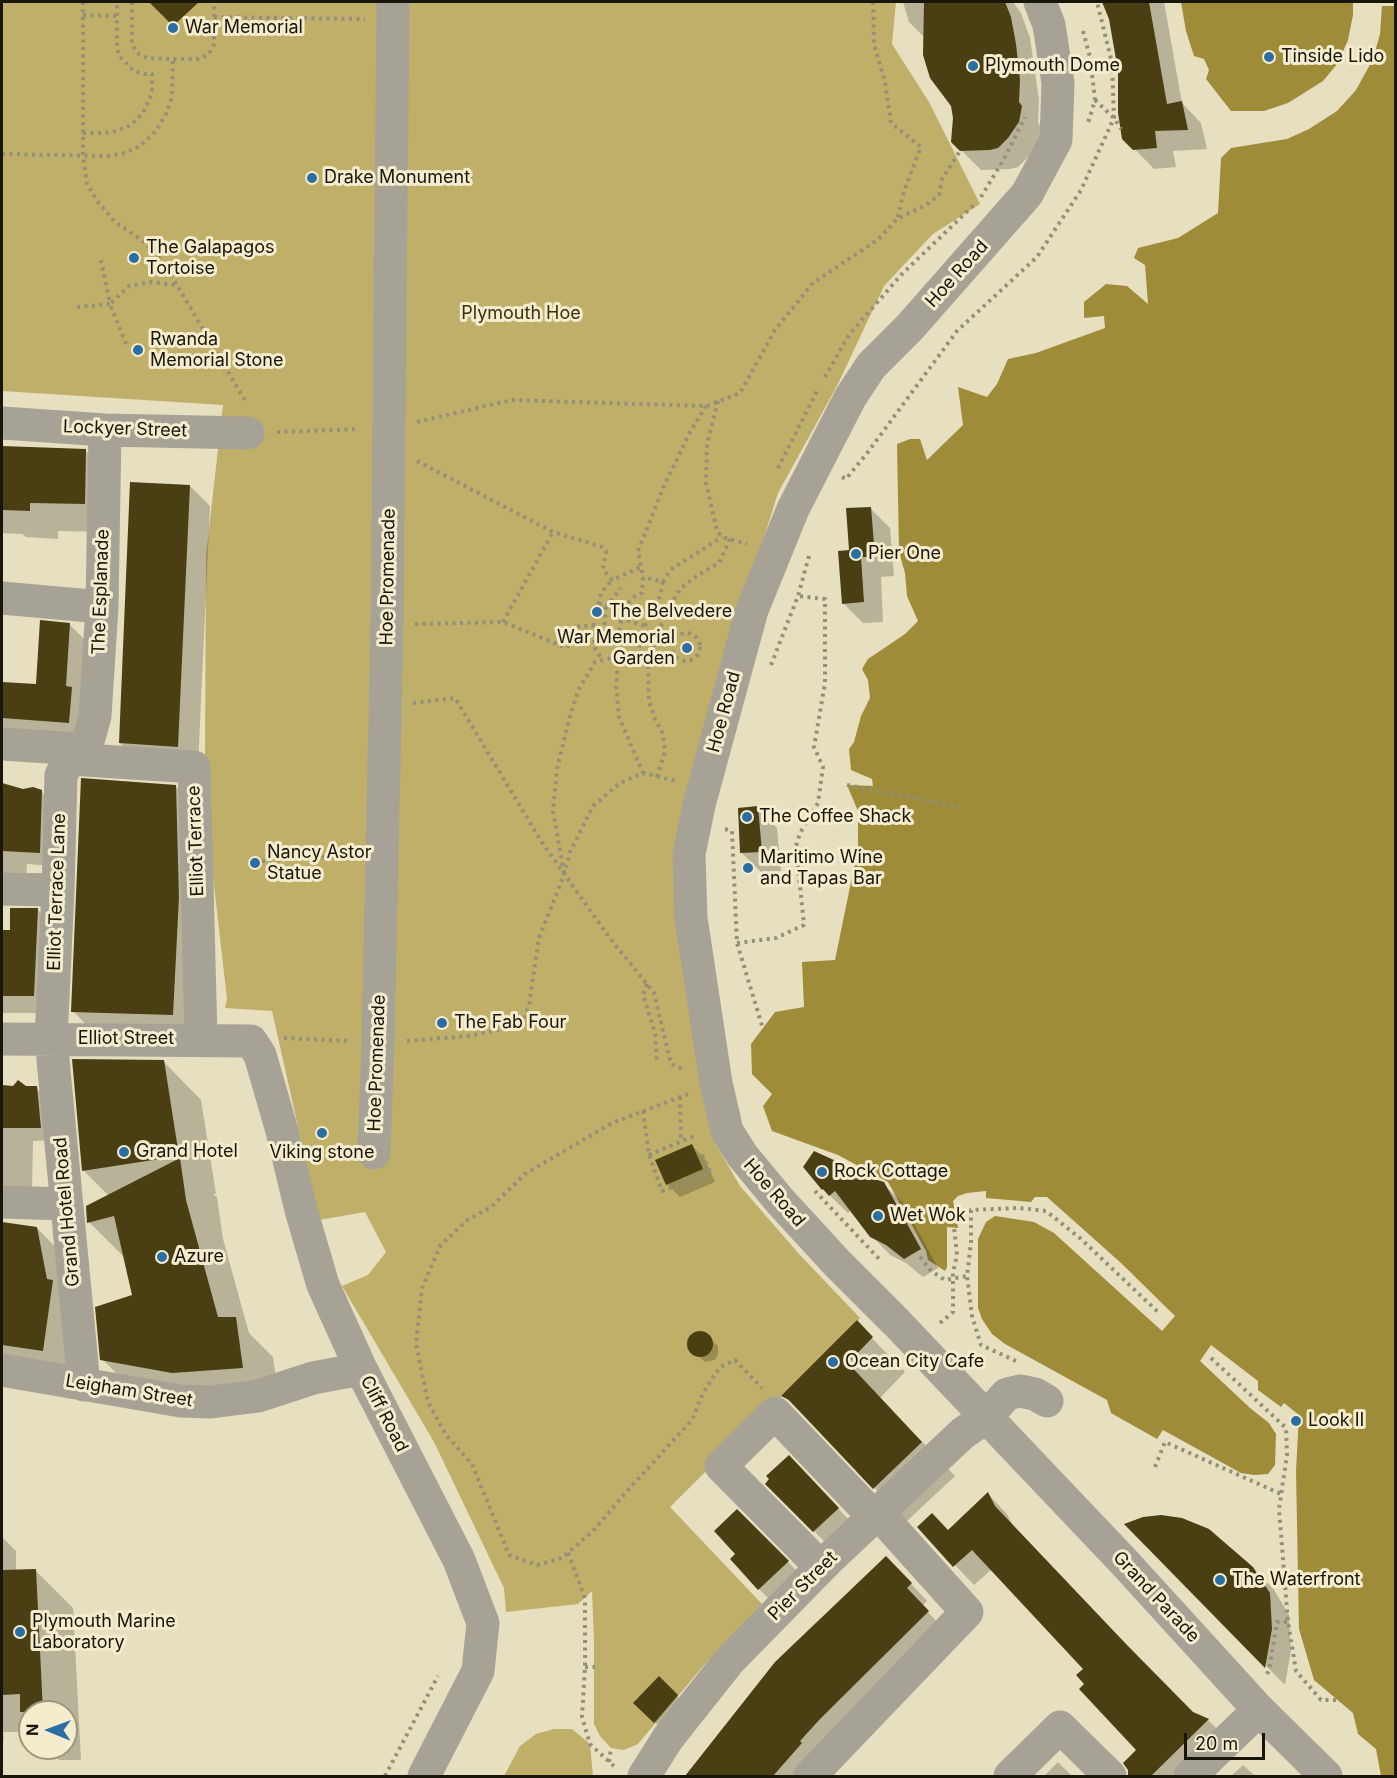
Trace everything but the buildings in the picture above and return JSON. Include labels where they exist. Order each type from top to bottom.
[{"type":"street","name":"Hoe Road","points":[[985,1418],[780,1201],[742,1155],[727,1131],[717,1083],[691,918],[689,854],[701,796],[752,610],[793,509],[854,391],[871,366],[910,327],[1027,194],[1056,140],[1058,83],[1049,25],[1040,2]]},
{"type":"street","name":"Hoe Promenade","points":[[374,1153],[386,707],[393,10]]},
{"type":"street","name":"Lockyer Street","points":[[2,423],[105,430],[248,433]]},
{"type":"street","name":"The Esplanade","points":[[74,754],[89,738],[95,716],[102,607],[105,430]]},
{"type":"street","points":[[2,598],[102,607]]},
{"type":"street","points":[[2,744],[74,754]]},
{"type":"street","name":"Elliot Terrace Lane","points":[[51,1040],[61,775],[74,754]]},
{"type":"street","name":"Elliot Terrace","points":[[74,754],[194,767],[201,1039]]},
{"type":"street","points":[[2,889],[58,890]]},
{"type":"street","name":"Elliot Street","points":[[2,1039],[201,1039],[255,1048]]},
{"type":"street","name":"Grand Hotel Road","points":[[51,1040],[84,1385]]},
{"type":"street","name":"Cliff Road","points":[[255,1048],[282,1131],[301,1210],[323,1285],[361,1369],[459,1560],[483,1623],[478,1671],[423,1776]]},
{"type":"street","points":[[2,1202],[66,1204]]},
{"type":"street","name":"Leigham Street","points":[[2,1370],[181,1401],[212,1402],[258,1396],[312,1378],[361,1369]]},
{"type":"street","name":"Pier Street","points":[[633,1774],[668,1738],[729,1661],[821,1567],[963,1433],[985,1418],[1007,1394],[1020,1390],[1035,1394],[1047,1401]]},
{"type":"street","points":[[810,1776],[967,1612],[876,1515],[775,1413],[721,1466],[821,1567]]},
{"type":"street","name":"Grand Parade","points":[[985,1418],[1125,1563],[1254,1705],[1326,1776]]},
{"type":"street","points":[[1190,1776],[1254,1705]]},
{"type":"street","points":[[1010,1776],[1060,1727],[1110,1776]]},
{"type":"path","points":[[83,2],[83,156],[87,184],[98,202],[115,222],[142,240],[164,263],[249,407],[248,433],[389,437],[512,400],[707,406],[740,393],[775,330],[813,283],[879,239],[897,219],[926,205],[939,195],[942,178],[960,151]]},
{"type":"path","points":[[83,133],[117,131],[131,124],[143,113],[152,93],[152,74],[134,71],[120,56],[117,45],[117,2]]},
{"type":"path","points":[[132,2],[132,44],[137,53],[147,58],[173,59],[199,59],[209,54],[214,44],[214,2]]},
{"type":"path","points":[[873,2],[874,44],[885,82],[891,123],[921,147],[904,191],[897,219]]},
{"type":"path","points":[[214,17],[393,10]]},
{"type":"path","points":[[83,15],[117,16]]},
{"type":"path","points":[[2,154],[107,156],[124,153],[140,146],[156,131],[166,114],[172,97],[173,59]]},
{"type":"path","points":[[1095,100],[1114,118],[1121,129]]},
{"type":"path","points":[[100,256],[110,304],[126,344]]},
{"type":"path","points":[[77,308],[110,304],[129,286],[150,282],[177,285]]},
{"type":"path","points":[[846,479],[957,331]]},
{"type":"path","points":[[718,401],[707,444],[706,483],[717,531],[722,537],[748,544]]},
{"type":"path","points":[[643,773],[619,717],[616,686],[620,618],[624,607],[642,593],[643,577],[638,551],[664,486],[690,432],[707,406]]},
{"type":"path","points":[[389,437],[553,532],[602,547],[606,551],[603,569],[612,580]]},
{"type":"path","points":[[503,622],[553,532]]},
{"type":"path","points":[[635,662],[645,626],[670,570],[722,537]]},
{"type":"path","points":[[657,777],[664,752],[663,734],[649,701],[648,660],[668,610],[681,588],[698,574],[719,562],[730,539]]},
{"type":"path","points":[[768,670],[798,596],[810,553]]},
{"type":"path","points":[[603,660],[595,648],[593,626],[602,593],[612,580],[641,567]]},
{"type":"path","points":[[643,577],[663,582]]},
{"type":"path","points":[[604,631],[606,607],[621,588]]},
{"type":"path","points":[[736,943],[776,938],[804,925],[796,846],[800,833],[818,803],[823,767],[814,747],[825,683],[825,599],[798,596]]},
{"type":"path","points":[[598,604],[606,607]]},
{"type":"path","points":[[620,618],[645,626]]},
{"type":"path","points":[[387,625],[503,622],[567,648],[579,626],[593,626]]},
{"type":"path","points":[[688,632],[697,637],[701,650],[699,655],[691,661],[682,661],[677,659],[672,651],[673,642],[679,634],[688,632]]},
{"type":"path","points":[[657,636],[673,642]]},
{"type":"path","points":[[564,875],[553,811],[557,769],[564,735],[579,689],[595,662],[619,656]]},
{"type":"path","points":[[386,707],[455,698],[541,841],[609,938],[654,993],[671,1064],[680,1068],[698,1067],[717,1083],[612,1123],[525,1174],[490,1207],[466,1221],[440,1246],[422,1288],[416,1344],[428,1402],[446,1435],[472,1464],[509,1555],[537,1565],[562,1558],[593,1531],[692,1420],[702,1393],[720,1367],[735,1360],[757,1383]]},
{"type":"path","points":[[255,1048],[279,1038],[378,1042],[469,1036],[507,1028],[524,1017],[529,1005],[539,938],[564,875],[570,852],[593,806],[615,787],[643,773],[678,782]]},
{"type":"path","points":[[847,785],[964,808]]},
{"type":"path","points":[[732,831],[736,943],[763,1029]]},
{"type":"path","points":[[774,853],[775,858],[798,857]]},
{"type":"path","points":[[262,861],[382,854]]},
{"type":"path","points":[[647,984],[643,995],[655,1033],[657,1062]]},
{"type":"path","points":[[680,1097],[681,1141]]},
{"type":"path","points":[[643,1111],[649,1155],[662,1191],[710,1172],[694,1136],[649,1155]]},
{"type":"path","points":[[703,1156],[734,1142]]},
{"type":"path","points":[[808,1183],[885,1265]]},
{"type":"path","points":[[1023,1365],[981,1345],[972,1316],[967,1276],[971,1242],[971,1210],[1019,1208],[1046,1212],[1081,1239],[1159,1313]]},
{"type":"path","points":[[940,1323],[952,1312],[953,1278],[957,1255],[954,1227]]},
{"type":"path","points":[[920,1257],[931,1271],[945,1280],[967,1276]]},
{"type":"path","points":[[932,1315],[946,1330]]},
{"type":"path","points":[[1211,1358],[1286,1428],[1287,1455],[1279,1509],[1288,1622],[1296,1671],[1321,1700],[1336,1700]]},
{"type":"path","points":[[1155,1467],[1166,1442],[1281,1494]]},
{"type":"path","points":[[568,1553],[585,1598],[582,1716],[590,1744],[609,1762],[633,1774]]},
{"type":"path","points":[[1254,1705],[1269,1671],[1277,1622],[1288,1622]]},
{"type":"path","points":[[585,1667],[595,1666]]},
{"type":"path","points":[[385,1776],[438,1676]]},
{"type":"path","points":[[609,1762],[612,1749]]},
{"type":"green space","name":"Plymouth Hoe","points":[[2,2],[896,2],[892,44],[929,102],[980,204],[933,234],[884,286],[837,386],[778,493],[712,702],[693,789],[714,1141],[740,1186],[799,1254],[860,1318],[670,1507],[762,1604],[704,1665],[638,1744],[624,1750],[611,1748],[600,1736],[594,1724],[592,1591],[578,1604],[506,1612],[504,1588],[434,1442],[342,1286],[368,1275],[386,1252],[365,1212],[319,1220],[272,1011],[225,1008],[227,999],[207,824],[205,754],[206,556],[223,405],[2,391]]},
{"type":"green space","points":[[554,1729],[572,1729],[590,1744],[593,1776],[504,1776],[520,1746],[536,1734]]},
{"type":"shaded area","name":"Tinside Lido","points":[[1181,2],[1353,2],[1353,15],[1348,40],[1338,63],[1323,81],[1288,103],[1264,111],[1231,111],[1206,79],[1209,70],[1204,59],[1194,56],[1186,31]]},
{"type":"shaded area","points":[[1382,6],[1396,6],[1395,1776],[1381,1776],[1376,1749],[1358,1734],[1353,1713],[1314,1680],[1299,1629],[1296,1471],[1299,1415],[1284,1403],[1281,1407],[1258,1390],[1258,1381],[1211,1345],[1200,1361],[1269,1423],[1276,1434],[1275,1465],[1268,1474],[1241,1473],[1163,1430],[1157,1439],[1111,1413],[1107,1400],[1005,1344],[992,1334],[978,1308],[978,1239],[986,1222],[995,1216],[1034,1222],[1054,1233],[1162,1331],[1175,1316],[1121,1263],[1047,1197],[1035,1197],[1031,1202],[986,1198],[986,1191],[958,1196],[953,1201],[958,1228],[947,1227],[947,1267],[945,1271],[928,1260],[926,1251],[888,1182],[838,1155],[772,1131],[763,1106],[772,1094],[752,1074],[751,1044],[775,1012],[804,1007],[802,962],[835,960],[858,848],[858,811],[847,785],[873,786],[872,779],[851,770],[849,749],[854,742],[861,716],[870,698],[868,680],[862,669],[868,659],[905,634],[918,621],[907,596],[905,573],[899,552],[897,444],[910,439],[920,439],[927,460],[963,425],[958,387],[987,397],[997,384],[1008,359],[1036,353],[1105,328],[1104,316],[1084,318],[1084,302],[1106,284],[1127,286],[1148,304],[1145,265],[1134,258],[1138,248],[1178,238],[1218,213],[1221,158],[1231,148],[1287,139],[1309,129],[1337,111],[1356,90],[1373,59],[1380,34]]},
{"type":"place","name":"War Memorial","points":[[173,28]]},
{"type":"place","name":"Tinside Lido","points":[[1269,57]]},
{"type":"place","name":"Plymouth Dome","points":[[973,66]]},
{"type":"place","name":"Drake Monument","points":[[312,178]]},
{"type":"place","name":"The Galapagos Tortoise","points":[[134,258]]},
{"type":"place","name":"Rwanda Memorial Stone","points":[[138,350]]},
{"type":"place","name":"Pier One","points":[[856,554]]},
{"type":"place","name":"The Belvedere","points":[[597,612]]},
{"type":"place","name":"War Memorial Garden","points":[[687,648]]},
{"type":"place","name":"The Coffee Shack","points":[[747,817]]},
{"type":"place","name":"Nancy Astor Statue","points":[[255,863]]},
{"type":"place","name":"Maritimo Wine and Tapas Bar","points":[[748,868]]},
{"type":"place","name":"The Fab Four","points":[[442,1023]]},
{"type":"place","name":"Viking stone","points":[[322,1133]]},
{"type":"place","name":"Grand Hotel","points":[[124,1152]]},
{"type":"place","name":"Rock Cottage","points":[[822,1172]]},
{"type":"place","name":"Wet Wok","points":[[878,1216]]},
{"type":"place","name":"Azure","points":[[162,1257]]},
{"type":"place","name":"Ocean City Cafe","points":[[833,1362]]},
{"type":"place","name":"Look II","points":[[1296,1421]]},
{"type":"place","name":"The Waterfront","points":[[1220,1580]]},
{"type":"place","name":"Plymouth Marine Laboratory","points":[[20,1632]]}]
